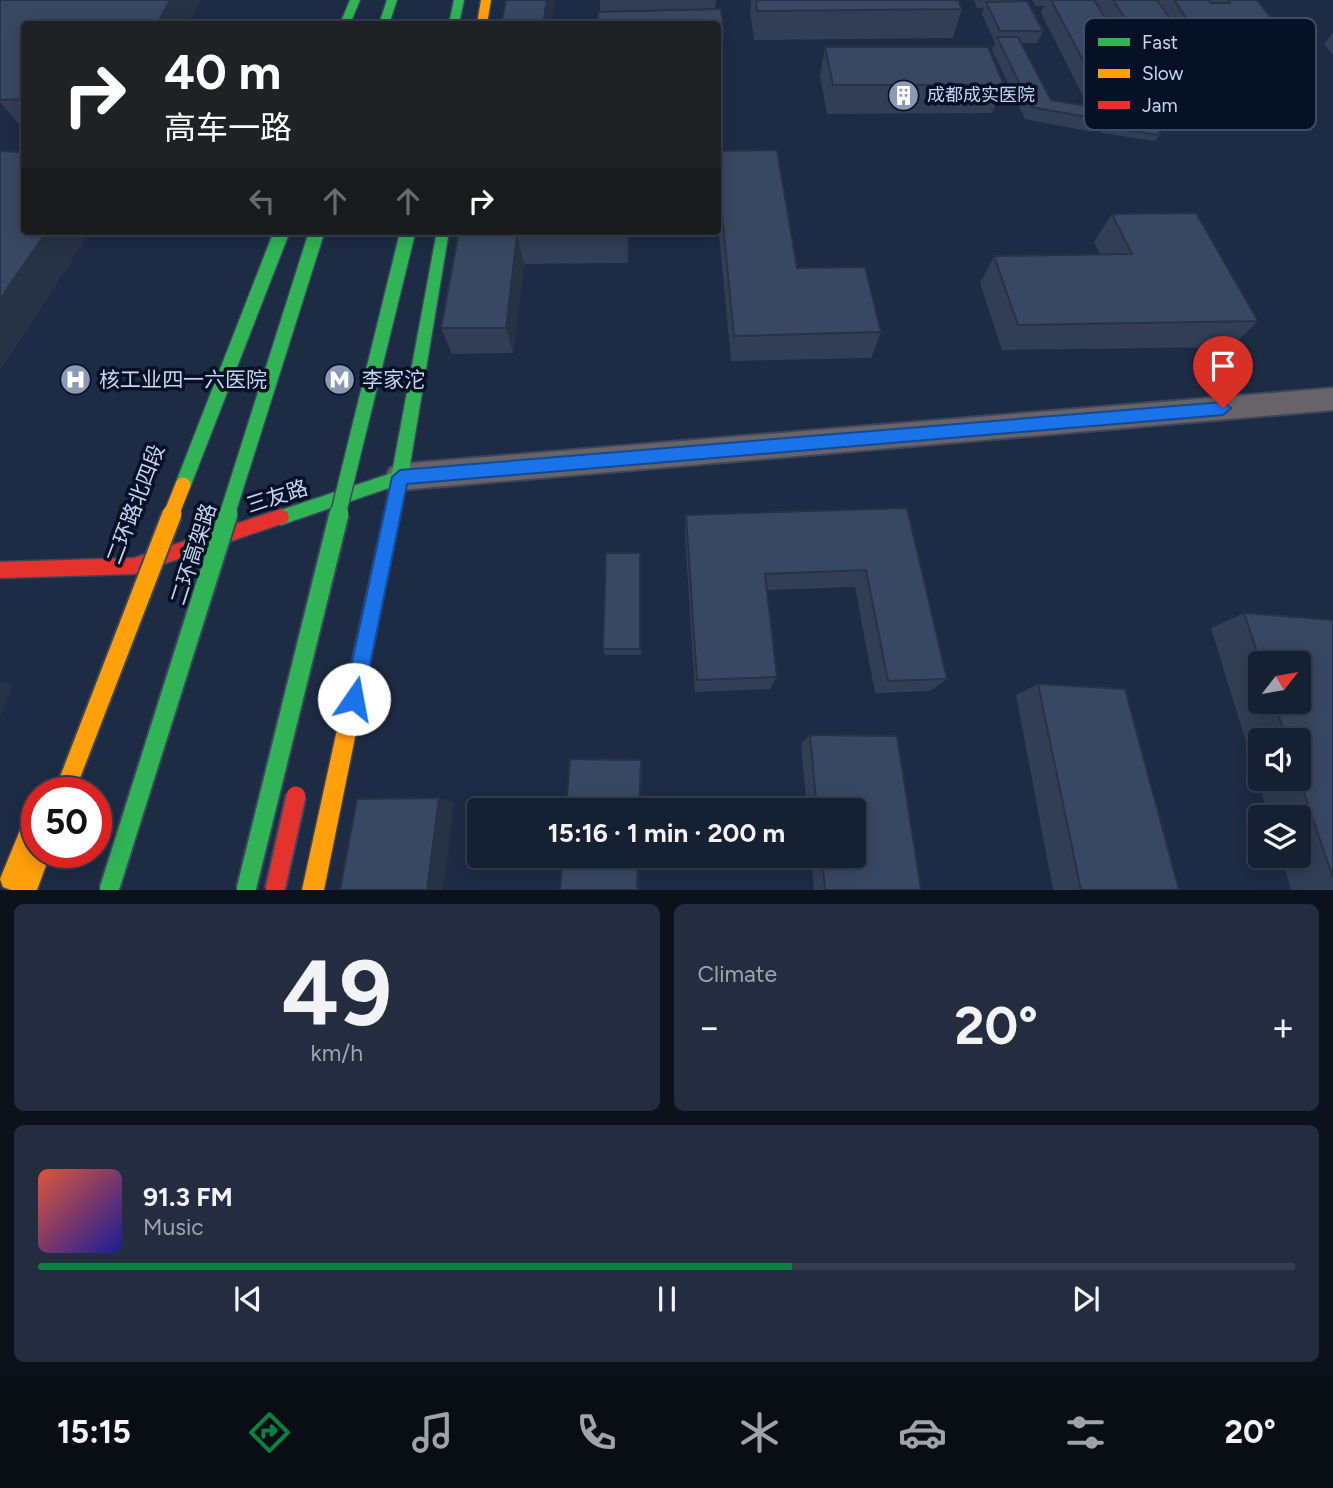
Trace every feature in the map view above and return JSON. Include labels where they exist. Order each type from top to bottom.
[{"type":"main road","points":[[346,21],[355,0]]},
{"type":"main road","points":[[385,21],[392,0]]},
{"type":"main road","points":[[455,21],[459,0]]},
{"type":"main road","points":[[482,21],[486,0]]},
{"type":"main road","name":"二环路北四段","points":[[154,515],[262,235]]},
{"type":"main road","points":[[70,777],[280,235]]},
{"type":"main road","name":"二环高架路","points":[[109,890],[316,235]]},
{"type":"main road","points":[[246,890],[407,235]]},
{"type":"main road","points":[[313,890],[400,477],[442,235]]},
{"type":"main road","points":[[394,290],[395,355]]},
{"type":"main road","points":[[365,502],[371,475]]},
{"type":"main road","name":"三友路","points":[[0,570],[131,573],[400,477]]},
{"type":"main road","name":"二环路北四段","points":[[131,573],[144,540]]},
{"type":"main road","points":[[275,890],[300,782]]},
{"type":"main road","points":[[7,890],[21,854]]},
{"type":"main road","points":[[26,890],[35,868]]},
{"type":"street","points":[[400,477],[1333,399]]},
{"type":"building","points":[[0,0],[170,0],[159,21],[21,21],[21,99],[0,100]]},
{"type":"building","points":[[506,0],[547,0],[544,21],[502,21]]},
{"type":"building","points":[[756,0],[958,0],[962,9],[757,11]]},
{"type":"building","points":[[1051,0],[1094,0],[1105,18],[1084,18],[1084,62]]},
{"type":"building","points":[[1113,0],[1157,0],[1170,18],[1125,18]]},
{"type":"building","points":[[1174,0],[1230,3],[1228,0],[1257,0],[1271,18],[1186,18]]},
{"type":"building","points":[[1027,1],[1043,31],[1000,31],[986,2]]},
{"type":"building","points":[[721,9],[724,32],[721,32],[721,21],[598,21],[598,12]]},
{"type":"building","points":[[997,37],[1018,37],[1051,100],[1084,106],[1084,116],[1031,107]]},
{"type":"building","points":[[825,47],[988,47],[1004,85],[833,85]]},
{"type":"building","points":[[1125,130],[1159,130],[1160,135]]},
{"type":"building","points":[[777,150],[797,268],[865,267],[881,332],[734,336],[721,204],[721,151]]},
{"type":"building","points":[[0,151],[21,152],[21,235],[44,235],[0,299]]},
{"type":"building","points":[[1196,213],[1258,321],[1018,325],[994,256],[1132,254],[1112,214]]},
{"type":"building","points":[[458,235],[627,235],[517,236],[506,328],[441,328]]},
{"type":"building","points":[[907,508],[947,679],[888,681],[866,570],[765,574],[777,677],[697,680],[686,515]]},
{"type":"building","points":[[606,553],[640,553],[640,649],[603,649]]},
{"type":"building","points":[[1244,613],[1332,620],[1333,878],[1311,813],[1311,805],[1308,805],[1303,791],[1311,791],[1311,728],[1283,728],[1278,714],[1311,714],[1311,651],[1257,651]]},
{"type":"building","points":[[1038,684],[1125,689],[1179,890],[1081,890]]},
{"type":"building","points":[[810,735],[897,736],[921,890],[825,890],[823,868],[866,868],[866,798],[816,798]]},
{"type":"building","points":[[570,759],[641,760],[639,798],[567,798]]},
{"type":"building","points":[[439,798],[427,890],[340,890],[357,799]]},
{"type":"building","points":[[562,868],[638,868],[637,890],[560,890]]},
{"type":"traffic: fast","points":[[346,21],[355,0]]},
{"type":"traffic: fast","points":[[385,21],[392,0]]},
{"type":"traffic: fast","points":[[455,21],[459,0]]},
{"type":"traffic: fast","points":[[183,485],[280,235]]},
{"type":"traffic: fast","points":[[109,890],[316,235]]},
{"type":"traffic: fast","points":[[246,890],[407,235]]},
{"type":"traffic: fast","points":[[395,501],[442,235]]},
{"type":"traffic: fast","points":[[281,517],[400,477]]},
{"type":"traffic: slow","points":[[482,21],[486,0]]},
{"type":"traffic: slow","points":[[70,777],[183,485]]},
{"type":"traffic: slow","points":[[313,890],[395,501]]},
{"type":"traffic: slow","points":[[11,879],[21,854]]},
{"type":"traffic: slow","points":[[26,890],[35,868]]},
{"type":"traffic: jam","points":[[0,570],[134,566],[281,517]]},
{"type":"traffic: jam","points":[[275,890],[296,796]]},
{"type":"place","name":"成都成实医院","points":[[904,95]]},
{"type":"place","name":"核工业四一六医院","points":[[76,379]]},
{"type":"place","name":"李家沱","points":[[339,379]]},
{"type":"route","points":[[354,699],[400,477],[1223,408]]}]
